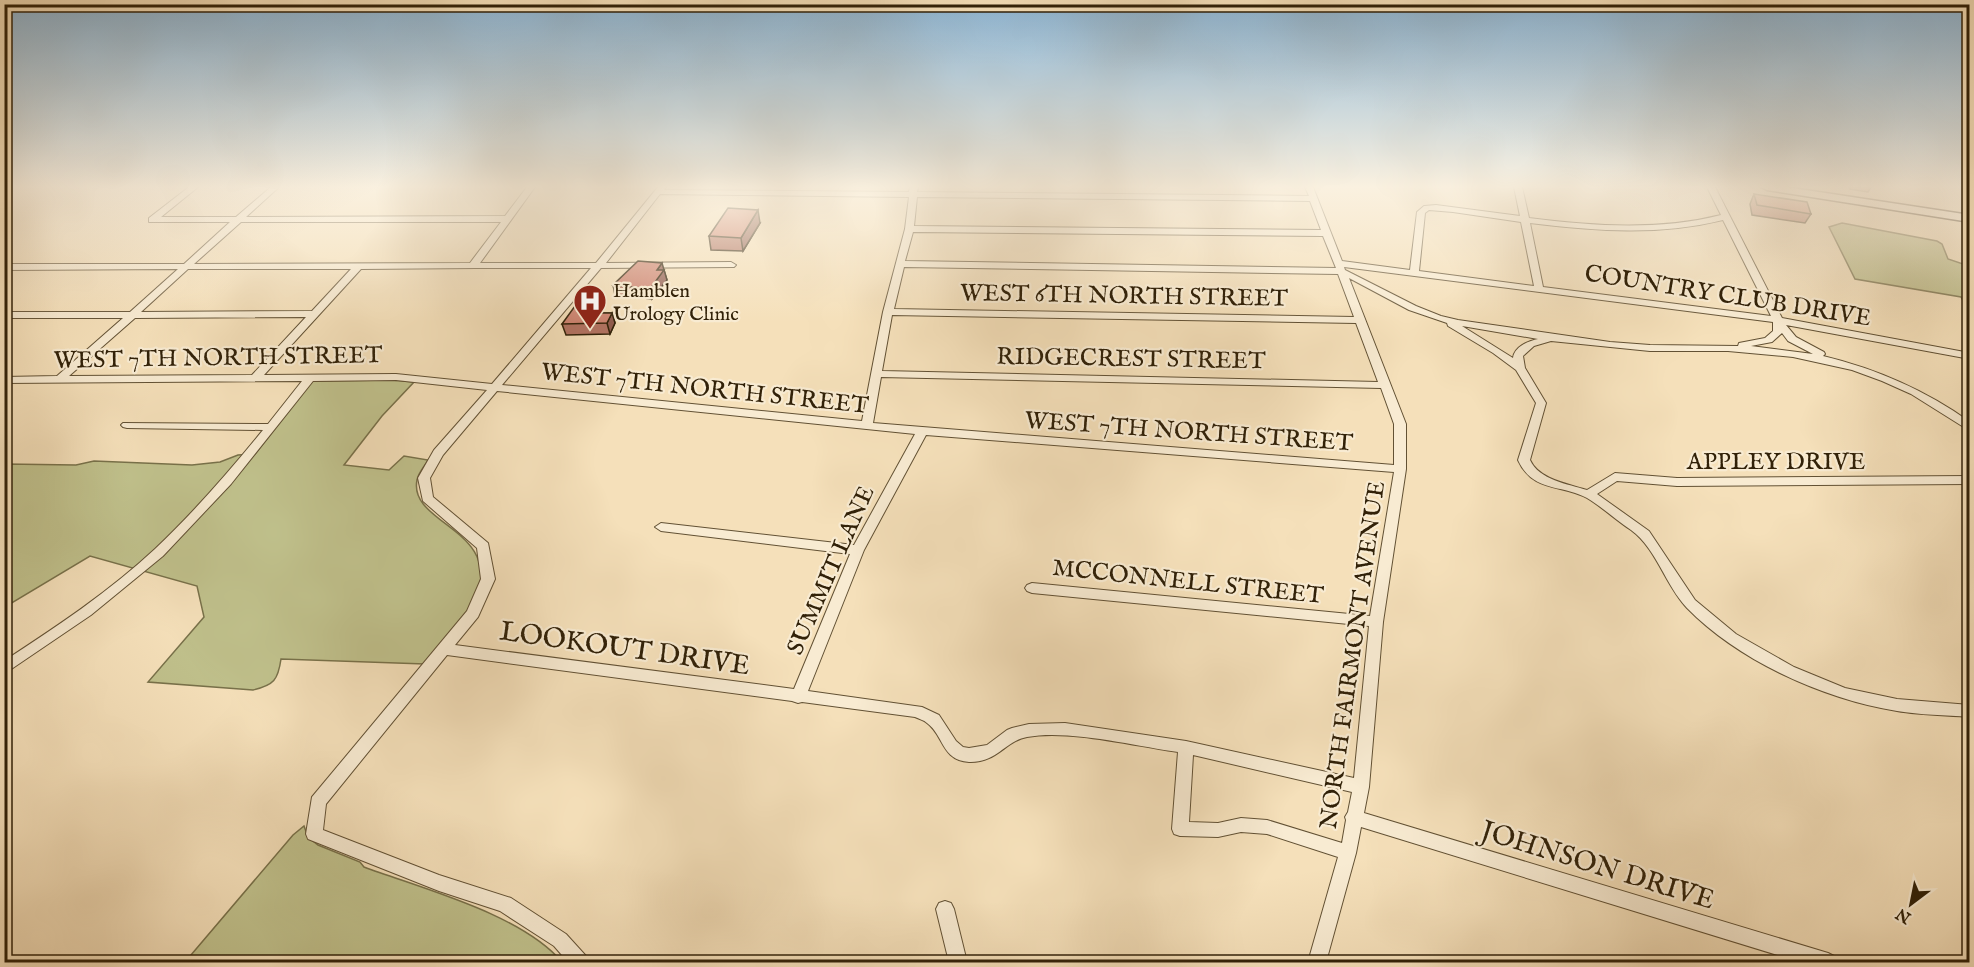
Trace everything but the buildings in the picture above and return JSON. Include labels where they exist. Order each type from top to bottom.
[{"type":"street","points":[[59,380],[222,232]]},
{"type":"street","points":[[474,263],[496,232]]},
{"type":"street","points":[[580,963],[560,940],[505,904],[440,884],[314,834],[318,802],[473,613],[488,579],[483,546],[427,498],[424,478],[438,453],[600,265],[626,232]]},
{"type":"street","points":[[867,425],[888,312],[908,232]]},
{"type":"street","points":[[1235,232],[1326,233]]},
{"type":"street","points":[[1414,271],[1419,232]]},
{"type":"street","points":[[1526,232],[1539,288]]},
{"type":"street","points":[[1732,232],[1778,320],[1792,339],[1809,350],[1864,369],[1928,398],[1970,428]]},
{"type":"street","name":"NORTH FAIRMONT AVENUE","points":[[1317,963],[1348,853],[1360,787],[1376,622],[1400,469],[1400,424],[1326,233]]},
{"type":"street","points":[[246,267],[260,261],[731,265]]},
{"type":"street","points":[[4,267],[246,267],[474,263]]},
{"type":"street","name":"COUNTRY CLUB DRIVE","points":[[900,264],[1338,267],[1414,271],[1778,320],[1970,356]]},
{"type":"street","points":[[255,378],[359,266]]},
{"type":"street","points":[[1338,267],[1393,300],[1439,318],[1472,335],[1520,368]]},
{"type":"street","name":"WEST 6TH NORTH STREET","points":[[888,312],[1359,320]]},
{"type":"street","points":[[4,315],[313,314]]},
{"type":"street","points":[[1439,318],[1552,338],[1649,348],[1727,348],[1835,360]]},
{"type":"street","points":[[1727,348],[1768,339],[1778,332],[1778,320]]},
{"type":"street","points":[[1552,338],[1530,344],[1518,355],[1520,368],[1541,403],[1524,460],[1529,471],[1555,485],[1589,494],[1645,534],[1690,603],[1731,638],[1789,671],[1853,695],[1897,705],[1970,711]]},
{"type":"street","name":"RIDGECREST STREET","points":[[876,374],[1386,385]]},
{"type":"street","name":"WEST 7TH NORTH STREET","points":[[4,380],[396,377],[922,431],[1400,469]]},
{"type":"street","points":[[4,669],[60,631],[135,574],[203,507],[272,427],[310,378]]},
{"type":"street","points":[[127,425],[272,427]]},
{"type":"street","name":"SUMMIT LANE","points":[[798,696],[858,550],[922,431]]},
{"type":"street","name":"APPLEY DRIVE","points":[[1589,494],[1615,477],[1677,482],[1970,480]]},
{"type":"street","points":[[661,527],[858,550]]},
{"type":"street","name":"MCCONNELL STREET","points":[[1032,588],[1376,622]]},
{"type":"street","name":"LOOKOUT DRIVE","points":[[445,649],[917,711],[934,719],[951,746],[969,755],[991,751],[1012,734],[1029,730],[1065,729],[1186,747],[1360,787]]},
{"type":"street","points":[[1186,747],[1180,829],[1218,830],[1242,825],[1267,827],[1348,853]]},
{"type":"street","name":"JOHNSON DRIVE","points":[[1353,817],[1797,958],[1828,963]]},
{"type":"street","points":[[945,909],[958,963]]},
{"type":"green space","points":[[1832,232],[1890,232],[1937,241],[1942,244],[1948,259],[1969,266],[1969,312],[1961,297],[1855,279]]},
{"type":"green space","points":[[312,381],[414,382],[382,416],[344,465],[389,470],[404,456],[428,460],[417,480],[418,495],[426,507],[466,541],[476,555],[481,573],[477,595],[467,614],[425,664],[281,659],[274,680],[266,686],[253,690],[148,682],[204,617],[197,586],[90,556],[5,607],[5,464],[76,465],[94,461],[192,465],[220,462],[238,455],[255,454]]},
{"type":"green space","points":[[304,826],[308,837],[318,845],[360,862],[364,867],[442,894],[497,917],[544,945],[562,962],[185,962],[293,835]]},
{"type":"place","name":"Hamblen Urology Clinic","points":[[590,330]]}]
